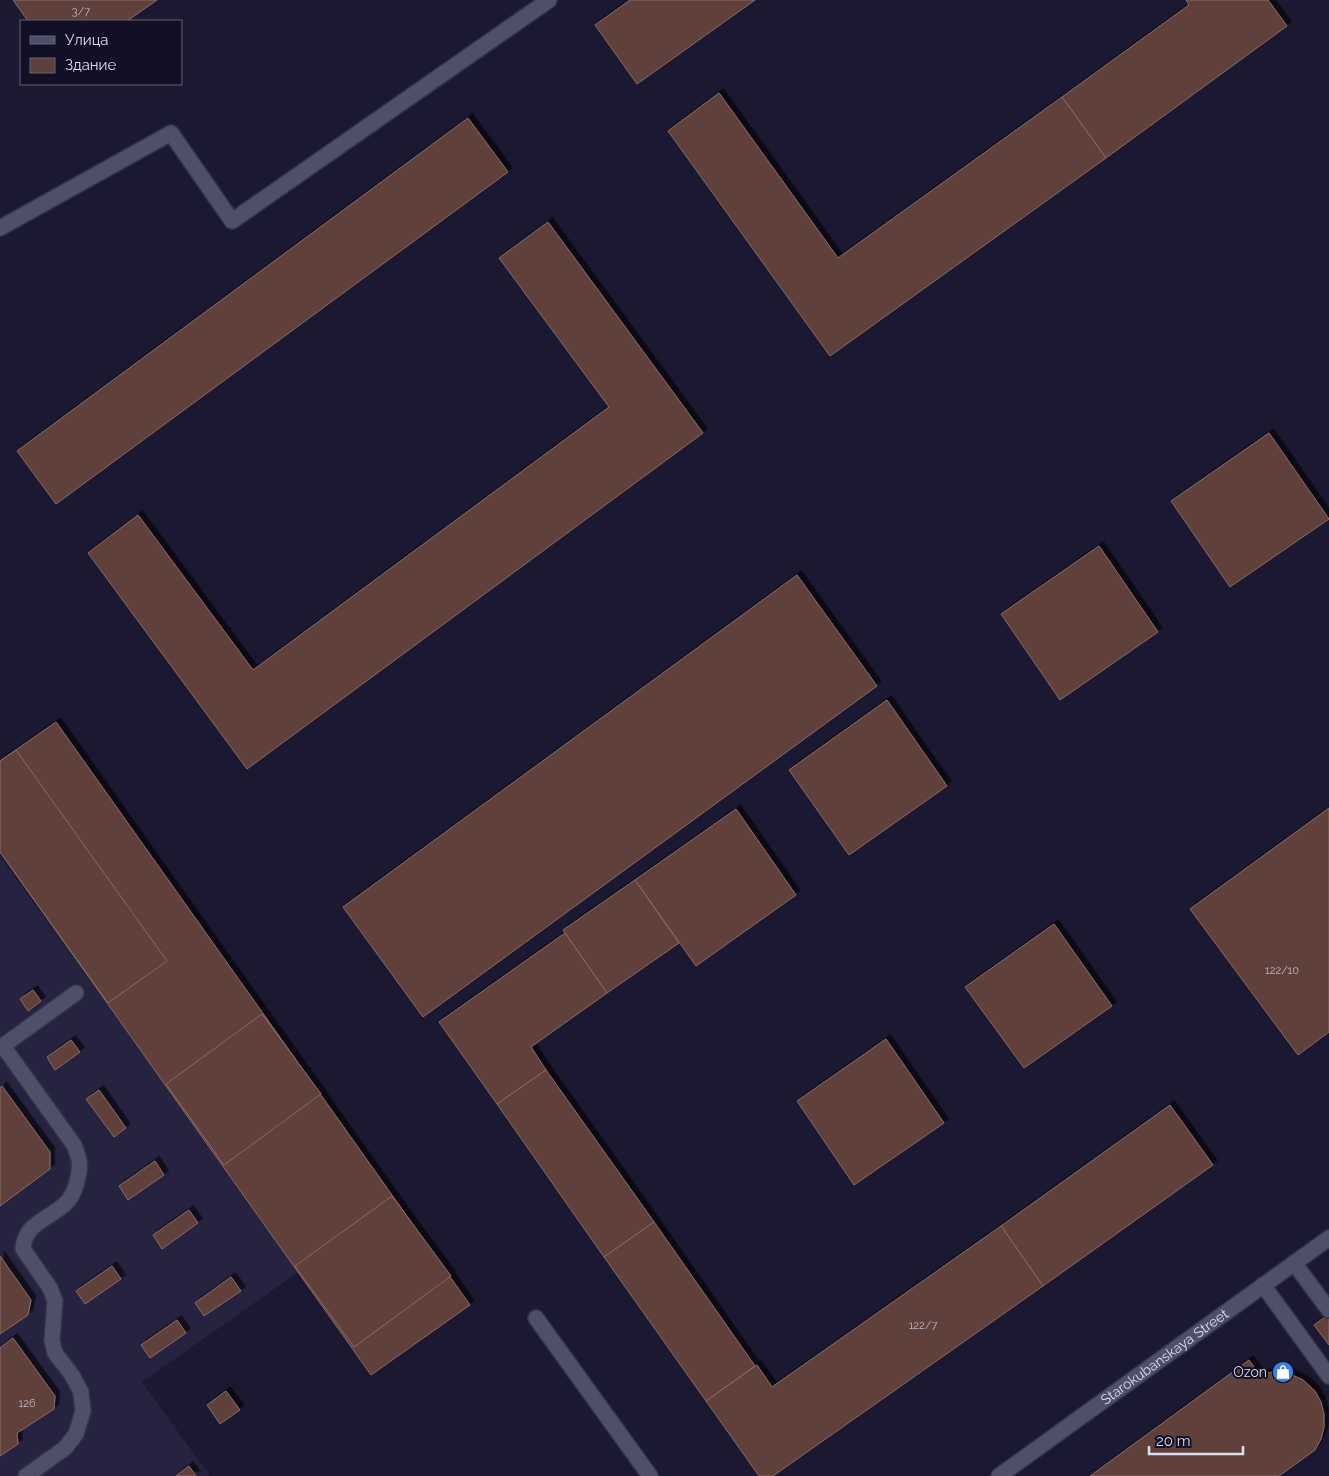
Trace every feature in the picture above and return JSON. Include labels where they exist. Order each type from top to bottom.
[{"type":"street","points":[[0,228],[171,133],[232,221],[549,0]]},
{"type":"street","points":[[26,1476],[65,1448],[76,1434],[82,1411],[81,1392],[72,1375],[56,1353],[52,1340],[54,1301],[50,1288],[23,1249],[23,1241],[27,1232],[66,1203],[75,1190],[79,1162],[74,1145],[2,1047],[76,993]]},
{"type":"street","name":"Starokubanskaya Street","points":[[999,1476],[1263,1285],[1327,1243]]},
{"type":"street","points":[[1294,1263],[1329,1310]]},
{"type":"street","points":[[1263,1285],[1329,1376]]},
{"type":"street","points":[[536,1318],[650,1476]]},
{"type":"shaded area","points":[[0,856],[300,1271],[142,1382],[210,1476],[0,1476]]},
{"type":"building","points":[[13,0],[157,0],[128,20],[27,20]]},
{"type":"building","points":[[630,0],[755,0],[637,84],[595,25]]},
{"type":"building","points":[[1186,0],[1268,0],[1287,26],[1106,158],[1062,97],[1189,5]]},
{"type":"building","points":[[719,93],[838,258],[1062,97],[1106,158],[830,356],[668,131]]},
{"type":"building","points":[[468,118],[508,172],[56,504],[17,451]]},
{"type":"building","points":[[548,222],[703,433],[247,769],[88,553],[138,515],[253,670],[609,407],[499,258]]},
{"type":"building","points":[[1269,433],[1329,519],[1230,587],[1171,501]]},
{"type":"building","points":[[1099,546],[1158,632],[1060,700],[1001,614]]},
{"type":"building","points":[[797,575],[877,686],[423,1017],[343,907]]},
{"type":"building","points":[[887,700],[947,786],[849,855],[789,770]]},
{"type":"building","points":[[56,722],[470,1305],[371,1375],[0,852],[0,761]]},
{"type":"building","points":[[16,750],[167,961],[108,1003],[0,852],[0,761]]},
{"type":"building","points":[[1329,808],[1329,1032],[1298,1055],[1190,909]]},
{"type":"building","points":[[736,809],[796,895],[696,966],[635,880]]},
{"type":"building","points":[[635,880],[679,943],[607,993],[563,930]]},
{"type":"building","points":[[1054,924],[1112,1006],[1024,1068],[965,987]]},
{"type":"building","points":[[565,933],[607,993],[531,1047],[546,1070],[497,1104],[439,1022]]},
{"type":"building","points":[[33,990],[41,1001],[28,1011],[20,999]]},
{"type":"building","points":[[262,1014],[321,1094],[224,1165],[166,1084]]},
{"type":"building","points":[[886,1039],[944,1123],[854,1185],[797,1101]]},
{"type":"building","points":[[71,1040],[80,1052],[55,1070],[47,1057]]},
{"type":"building","points":[[546,1070],[654,1222],[604,1257],[497,1104]]},
{"type":"building","points":[[2,1086],[50,1152],[50,1169],[0,1206],[0,1088]]},
{"type":"building","points":[[99,1090],[126,1128],[114,1137],[86,1099]]},
{"type":"building","points":[[1170,1105],[1213,1165],[1043,1286],[1001,1226]]},
{"type":"building","points":[[155,1161],[164,1175],[128,1200],[119,1186]]},
{"type":"building","points":[[392,1196],[451,1276],[354,1347],[295,1266]]},
{"type":"building","points":[[189,1210],[198,1223],[162,1249],[153,1235]]},
{"type":"building","points":[[654,1222],[755,1366],[706,1401],[604,1257]]},
{"type":"building","points":[[1001,1226],[1043,1286],[773,1476],[759,1476],[706,1401],[757,1365],[772,1387]]},
{"type":"building","points":[[0,1256],[31,1300],[28,1315],[0,1334]]},
{"type":"building","points":[[112,1266],[121,1279],[85,1304],[76,1291]]},
{"type":"building","points":[[231,1277],[241,1291],[204,1316],[195,1303]]},
{"type":"building","points":[[1329,1314],[1329,1345],[1314,1325]]},
{"type":"building","points":[[177,1320],[186,1333],[150,1358],[141,1345]]},
{"type":"building","points":[[13,1338],[55,1396],[54,1409],[17,1433],[18,1444],[0,1456],[0,1348]]},
{"type":"building","points":[[1249,1360],[1259,1374],[1274,1372],[1290,1374],[1303,1380],[1315,1391],[1321,1402],[1324,1414],[1324,1427],[1321,1439],[1315,1450],[1279,1476],[1090,1476]]},
{"type":"building","points":[[226,1391],[240,1410],[220,1424],[207,1405]]},
{"type":"building","points":[[189,1466],[196,1476],[176,1476]]},
{"type":"place","name":"Ozon","points":[[1283,1372]]}]
